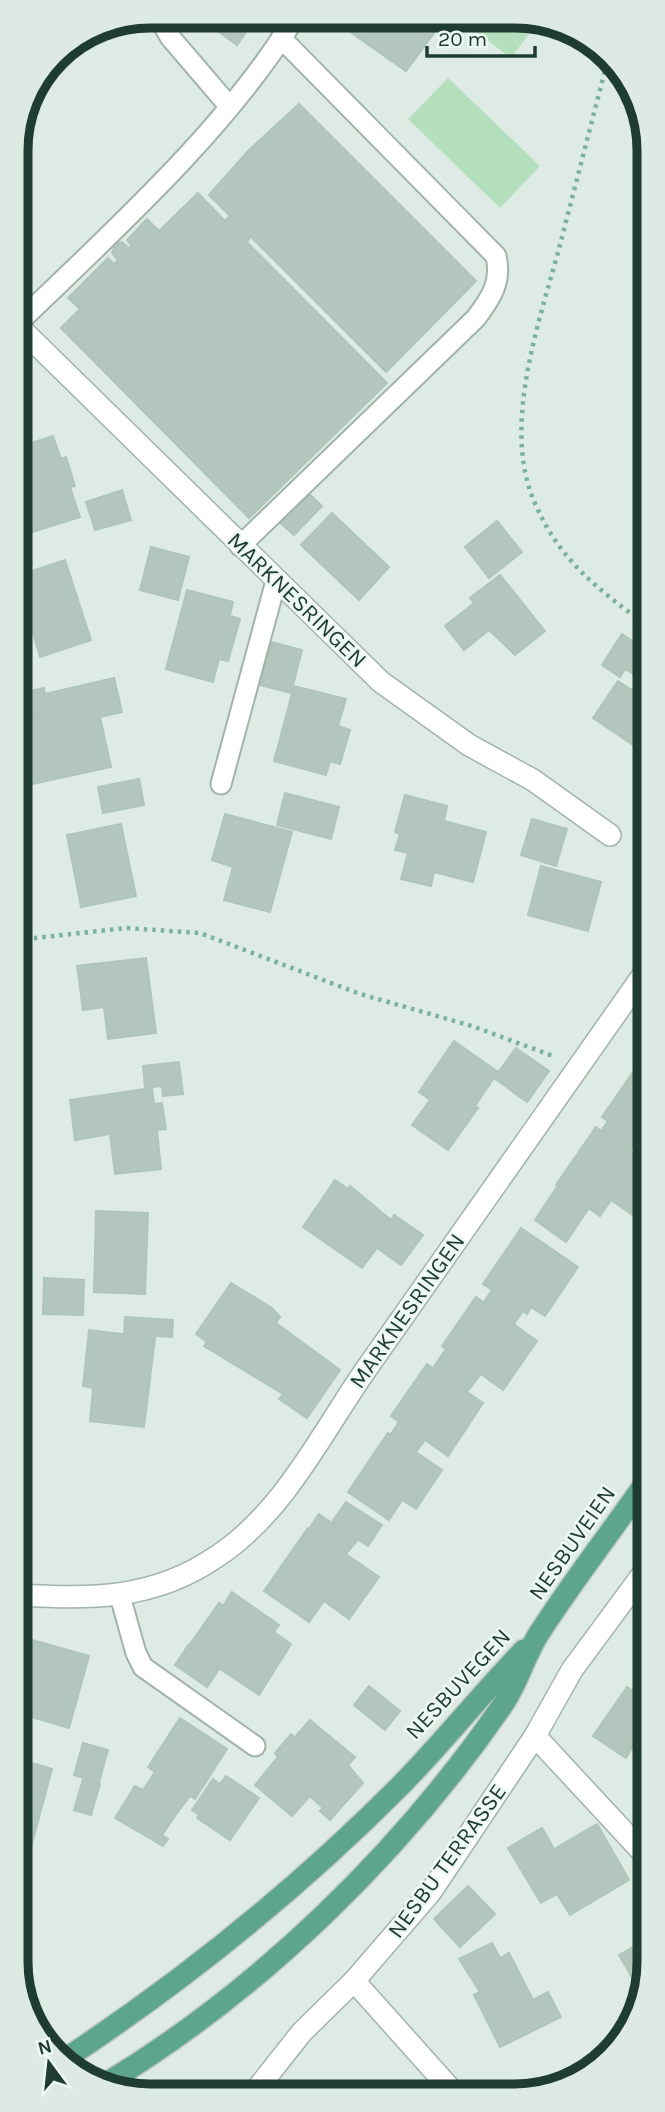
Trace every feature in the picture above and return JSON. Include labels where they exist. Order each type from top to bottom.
[{"type":"main road","name":"NESBUVEIEN","points":[[538,1636],[637,1495]]},
{"type":"main road","name":"NESBUVEGEN","points":[[84,2046],[162,1994],[297,1883],[404,1782],[538,1636]]},
{"type":"main road","name":"NESBUVEGEN","points":[[113,2079],[200,2018],[253,1975],[310,1927],[369,1868],[428,1804],[504,1704],[538,1636]]},
{"type":"street","name":"MARKNESRINGEN","points":[[28,336],[381,682],[470,745],[533,780],[610,835]]},
{"type":"street","name":"MARKNESRINGEN","points":[[28,1595],[80,1598],[120,1596],[170,1582],[216,1558],[253,1529],[288,1486],[338,1409],[637,984]]},
{"type":"street","name":"NESBU TERRASSE","points":[[261,2084],[302,2032],[354,1981],[430,1893],[535,1736],[572,1670],[637,1582]]},
{"type":"street","points":[[535,1736],[637,1846]]},
{"type":"street","points":[[354,1981],[446,2084]]},
{"type":"lane","points":[[165,28],[229,106]]},
{"type":"lane","points":[[28,312],[104,239],[229,106],[288,28]]},
{"type":"lane","points":[[240,546],[476,318],[494,294],[500,272],[496,256],[281,38]]},
{"type":"lane","points":[[221,784],[276,581]]},
{"type":"lane","points":[[120,1596],[136,1653],[143,1667],[255,1746]]},
{"type":"path","points":[[605,69],[525,382],[523,459],[533,499],[553,540],[593,587],[637,618]]},
{"type":"path","points":[[28,939],[126,928],[200,933],[360,994],[472,1027],[580,1066]]},
{"type":"green space","points":[[472,28],[532,29],[511,58]]},
{"type":"green space","points":[[448,78],[540,166],[500,208],[408,119]]},
{"type":"building","points":[[214,28],[249,28],[237,45]]},
{"type":"building","points":[[345,28],[438,28],[406,71]]},
{"type":"building","points":[[299,104],[476,281],[386,372],[209,195],[248,151]]},
{"type":"building","points":[[198,193],[225,221],[229,217],[250,238],[247,242],[387,383],[249,518],[61,328],[80,309],[68,298],[108,258],[114,264],[118,260],[112,253],[115,244],[122,242],[129,248],[132,246],[127,240],[147,219],[159,231]]},
{"type":"building","points":[[53,436],[61,459],[66,457],[75,486],[70,487],[80,517],[29,533],[28,444]]},
{"type":"building","points":[[122,490],[131,520],[95,530],[86,502]]},
{"type":"building","points":[[305,490],[322,506],[294,535],[277,520]]},
{"type":"building","points":[[332,513],[389,567],[359,600],[301,545]]},
{"type":"building","points":[[497,521],[522,552],[489,578],[465,547]]},
{"type":"building","points":[[151,547],[189,557],[178,600],[140,590]]},
{"type":"building","points":[[65,560],[91,640],[40,657],[28,615],[28,572]]},
{"type":"building","points":[[500,575],[545,631],[515,655],[489,630],[464,650],[445,626],[474,603],[470,598]]},
{"type":"building","points":[[187,590],[233,602],[230,616],[240,619],[228,661],[219,659],[213,682],[166,669]]},
{"type":"building","points":[[622,634],[637,644],[635,675],[625,669],[620,677],[602,665]]},
{"type":"building","points":[[271,642],[302,650],[291,693],[260,685]]},
{"type":"building","points":[[114,678],[122,712],[100,717],[111,767],[32,784],[28,764],[28,732],[34,731],[31,716],[35,716],[30,691],[44,688],[45,694]]},
{"type":"building","points":[[618,681],[637,693],[637,748],[593,718]]},
{"type":"building","points":[[28,684],[35,716],[28,717]]},
{"type":"building","points":[[294,686],[346,699],[338,726],[350,730],[340,764],[330,761],[326,775],[274,761]]},
{"type":"building","points":[[139,779],[144,805],[103,813],[98,787]]},
{"type":"building","points":[[285,793],[339,807],[331,839],[277,825]]},
{"type":"building","points":[[405,795],[447,806],[444,821],[486,832],[473,882],[434,872],[431,886],[401,879],[408,853],[395,850],[400,834],[395,832]]},
{"type":"building","points":[[225,814],[292,832],[270,912],[224,900],[233,867],[212,860]]},
{"type":"building","points":[[532,819],[567,829],[556,866],[521,855]]},
{"type":"building","points":[[121,824],[136,896],[81,907],[67,835]]},
{"type":"building","points":[[541,866],[601,882],[588,931],[528,915]]},
{"type":"building","points":[[146,958],[156,1033],[108,1039],[104,1007],[83,1010],[77,966]]},
{"type":"building","points":[[454,1041],[498,1072],[475,1106],[478,1108],[448,1150],[412,1125],[430,1100],[419,1092]]},
{"type":"building","points":[[516,1048],[549,1071],[527,1102],[494,1078]]},
{"type":"building","points":[[179,1062],[183,1094],[163,1096],[162,1086],[145,1088],[143,1066]]},
{"type":"building","points":[[637,1066],[637,1141],[630,1151],[601,1131],[608,1121],[602,1117]]},
{"type":"building","points":[[152,1088],[154,1104],[162,1103],[166,1129],[157,1130],[161,1169],[115,1174],[110,1134],[75,1140],[70,1100]]},
{"type":"building","points":[[596,1127],[637,1156],[637,1218],[611,1200],[600,1216],[556,1185]]},
{"type":"building","points":[[335,1180],[348,1189],[350,1186],[391,1220],[394,1215],[423,1235],[401,1265],[377,1248],[362,1268],[303,1227]]},
{"type":"building","points":[[557,1187],[589,1208],[566,1242],[535,1220]]},
{"type":"building","points":[[96,1211],[148,1213],[145,1294],[94,1292]]},
{"type":"building","points":[[521,1228],[578,1267],[545,1316],[531,1307],[527,1314],[523,1311],[514,1324],[484,1302],[492,1290],[483,1284]]},
{"type":"building","points":[[44,1278],[84,1280],[83,1315],[43,1314]]},
{"type":"building","points":[[231,1283],[272,1308],[280,1317],[276,1323],[340,1370],[307,1418],[279,1399],[283,1394],[204,1346],[207,1342],[196,1334]]},
{"type":"building","points":[[476,1297],[537,1341],[503,1390],[481,1374],[467,1392],[433,1368],[446,1349],[442,1346]]},
{"type":"building","points":[[125,1317],[173,1320],[172,1337],[124,1334]]},
{"type":"building","points":[[89,1330],[155,1338],[144,1427],[90,1421],[93,1388],[83,1386]]},
{"type":"building","points":[[427,1364],[483,1403],[448,1456],[391,1416]]},
{"type":"building","points":[[399,1422],[425,1440],[416,1452],[391,1434]]},
{"type":"building","points":[[388,1433],[442,1470],[416,1509],[402,1500],[389,1520],[348,1492]]},
{"type":"building","points":[[346,1502],[382,1525],[368,1546],[332,1522]]},
{"type":"building","points":[[319,1514],[357,1541],[346,1554],[309,1529]]},
{"type":"building","points":[[308,1528],[379,1577],[349,1619],[324,1601],[309,1622],[264,1591]]},
{"type":"building","points":[[232,1592],[279,1625],[274,1632],[291,1644],[259,1695],[188,1647],[219,1603],[223,1606]]},
{"type":"building","points":[[32,1640],[89,1656],[69,1728],[28,1716],[28,1654]]},
{"type":"building","points":[[189,1644],[188,1647],[219,1669],[207,1687],[175,1665]]},
{"type":"building","points":[[369,1686],[400,1711],[385,1730],[354,1705]]},
{"type":"building","points":[[627,1687],[637,1693],[637,1733],[628,1746],[632,1748],[626,1758],[593,1736]]},
{"type":"building","points":[[180,1718],[227,1749],[195,1799],[190,1796],[162,1835],[168,1839],[163,1846],[115,1818],[135,1786],[143,1790],[155,1772],[148,1767]]},
{"type":"building","points":[[310,1720],[355,1757],[348,1765],[363,1783],[330,1820],[320,1811],[323,1808],[310,1796],[292,1816],[255,1785],[278,1757],[275,1753],[291,1734],[295,1737]]},
{"type":"building","points":[[637,1733],[637,1752],[628,1746]]},
{"type":"building","points":[[83,1743],[108,1750],[99,1782],[74,1775]]},
{"type":"building","points":[[28,1762],[52,1769],[31,1847],[28,1846]]},
{"type":"building","points":[[226,1776],[259,1798],[230,1840],[197,1818],[199,1815],[192,1810],[213,1779],[220,1784]]},
{"type":"building","points":[[83,1779],[100,1784],[91,1815],[74,1810]]},
{"type":"building","points":[[597,1824],[629,1880],[570,1915],[557,1894],[541,1903],[508,1848],[542,1828],[554,1849]]},
{"type":"building","points":[[468,1886],[495,1914],[460,1947],[434,1919]]},
{"type":"building","points":[[492,1943],[500,1958],[509,1953],[533,2000],[548,1992],[561,2017],[500,2047],[474,1995],[480,1992],[459,1959]]},
{"type":"building","points":[[637,1945],[635,1983],[619,1955]]}]
